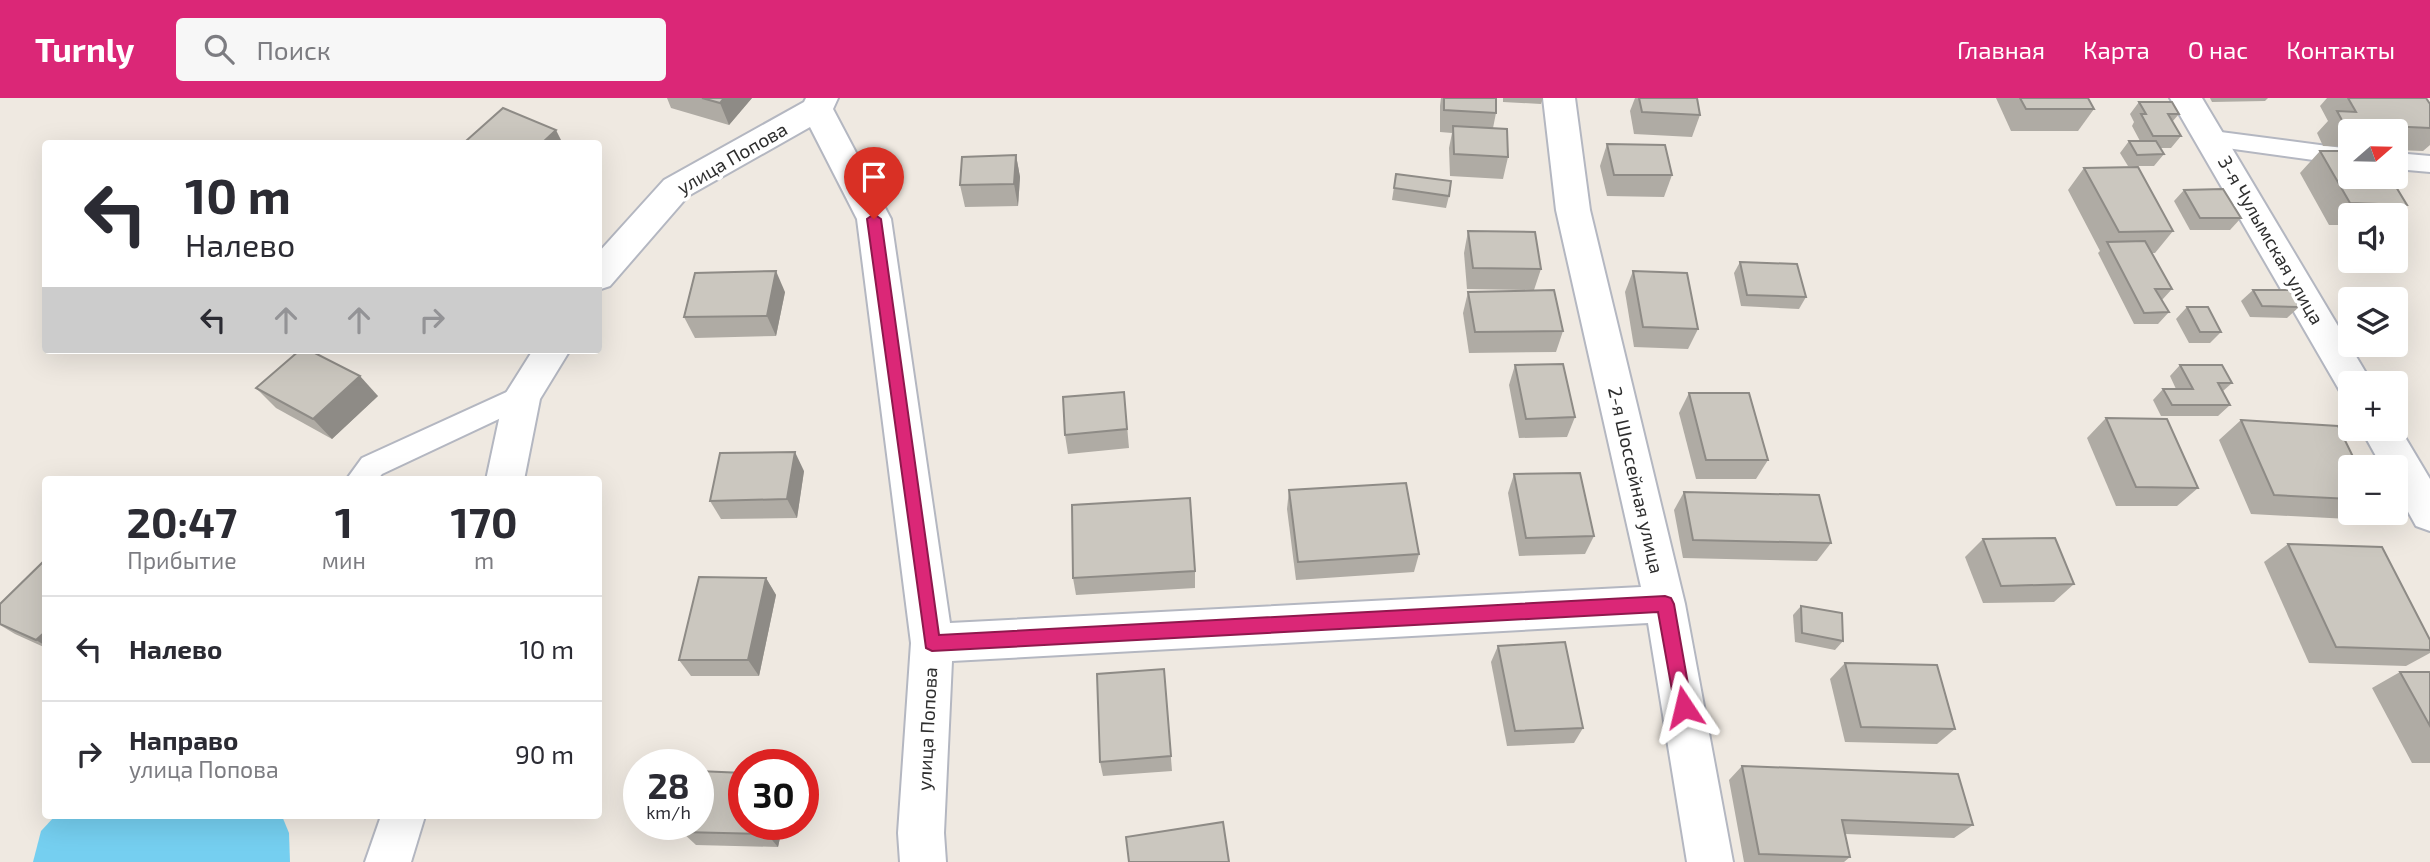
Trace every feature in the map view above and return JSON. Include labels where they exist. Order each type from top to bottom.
[{"type":"street","name":"2-я Шоссейная улица","points":[[1559,98],[1573,210],[1665,604],[1710,862]]},
{"type":"street","name":"3-я Чулымская улица","points":[[2186,98],[2213,139],[2347,371]]},
{"type":"street","name":"улица Попова","points":[[602,272],[676,188],[820,103],[874,219],[932,643],[921,833],[923,862]]},
{"type":"street","points":[[506,476],[522,396],[549,354]]},
{"type":"street","points":[[2388,441],[2430,514]]},
{"type":"street","points":[[932,643],[1665,604]]},
{"type":"street","points":[[388,862],[402,819]]},
{"type":"lane","points":[[2213,139],[2338,155]]},
{"type":"lane","points":[[2408,162],[2430,164]]},
{"type":"lane","points":[[363,476],[372,466],[522,396]]},
{"type":"water","points":[[52,819],[283,819],[289,833],[290,862],[33,862],[41,831]]},
{"type":"building","points":[[702,98],[724,98],[720,103]]},
{"type":"building","points":[[1444,98],[1496,98],[1496,113],[1444,110]]},
{"type":"building","points":[[1639,98],[1697,98],[1700,115],[1642,112]]},
{"type":"building","points":[[2020,98],[2088,98],[2094,109],[2026,109]]},
{"type":"building","points":[[2348,98],[2426,98],[2430,104],[2430,128],[2408,127],[2408,119],[2341,119],[2337,111],[2356,112]]},
{"type":"building","points":[[2139,102],[2172,102],[2179,114],[2168,114],[2181,136],[2153,136],[2141,114],[2146,114]]},
{"type":"building","points":[[503,108],[556,130],[545,140],[467,140]]},
{"type":"building","points":[[1453,126],[1507,129],[1508,157],[1454,154]]},
{"type":"building","points":[[2129,141],[2156,141],[2164,154],[2137,155]]},
{"type":"building","points":[[1607,144],[1665,145],[1672,175],[1614,175]]},
{"type":"building","points":[[2320,151],[2338,151],[2338,182]]},
{"type":"building","points":[[1016,155],[1014,184],[960,185],[962,157]]},
{"type":"building","points":[[2138,167],[2173,231],[2119,232],[2084,168]]},
{"type":"building","points":[[1396,174],[1451,181],[1449,196],[1394,188]]},
{"type":"building","points":[[2223,189],[2241,218],[2200,218],[2184,190]]},
{"type":"building","points":[[2342,189],[2397,189],[2406,203],[2350,203]]},
{"type":"building","points":[[1468,231],[1535,232],[1541,269],[1473,268]]},
{"type":"building","points":[[2145,241],[2172,289],[2155,289],[2169,312],[2144,313],[2107,242]]},
{"type":"building","points":[[1740,262],[1797,264],[1806,297],[1747,295]]},
{"type":"building","points":[[776,271],[767,316],[684,317],[695,273]]},
{"type":"building","points":[[1633,271],[1687,273],[1698,329],[1643,327]]},
{"type":"building","points":[[1554,290],[1563,331],[1475,332],[1468,292]]},
{"type":"building","points":[[2253,290],[2290,290],[2299,307],[2262,306]]},
{"type":"building","points":[[2187,307],[2208,307],[2221,332],[2200,332]]},
{"type":"building","points":[[295,354],[317,354],[360,376],[313,419],[256,388]]},
{"type":"building","points":[[1563,364],[1575,417],[1526,419],[1515,365]]},
{"type":"building","points":[[2180,365],[2222,365],[2232,383],[2218,383],[2230,405],[2172,405],[2163,389],[2193,389]]},
{"type":"building","points":[[1124,392],[1127,429],[1065,435],[1063,397]]},
{"type":"building","points":[[1689,393],[1749,393],[1768,460],[1706,460]]},
{"type":"building","points":[[2106,418],[2167,419],[2198,488],[2136,487]]},
{"type":"building","points":[[2241,420],[2338,426],[2338,441],[2345,441],[2352,455],[2338,455],[2338,498],[2274,495]]},
{"type":"building","points":[[795,452],[787,499],[710,501],[720,453]]},
{"type":"building","points":[[1580,473],[1594,536],[1526,538],[1514,474]]},
{"type":"building","points":[[1406,483],[1419,554],[1298,562],[1289,490]]},
{"type":"building","points":[[1684,492],[1819,495],[1831,543],[1693,540]]},
{"type":"building","points":[[1190,498],[1195,571],[1073,578],[1072,505]]},
{"type":"building","points":[[2055,538],[2074,584],[2001,586],[1983,539]]},
{"type":"building","points":[[2288,544],[2382,547],[2430,640],[2430,650],[2336,647]]},
{"type":"building","points":[[42,563],[42,635],[36,640],[0,624],[0,604]]},
{"type":"building","points":[[699,577],[766,578],[748,660],[679,660]]},
{"type":"building","points":[[1801,606],[1842,613],[1843,641],[1802,633]]},
{"type":"building","points":[[1565,642],[1583,728],[1515,731],[1498,646]]},
{"type":"building","points":[[1845,663],[1937,665],[1955,729],[1861,727]]},
{"type":"building","points":[[1164,669],[1171,756],[1100,762],[1097,674]]},
{"type":"building","points":[[2400,672],[2430,672],[2430,726]]},
{"type":"building","points":[[1742,766],[1958,774],[1973,825],[1842,820],[1850,857],[1759,854]]},
{"type":"building","points":[[714,772],[728,772],[728,833],[714,833]]},
{"type":"building","points":[[1223,822],[1229,862],[1129,862],[1126,837]]},
{"type":"route","points":[[874,219],[932,643],[1665,604],[1684,707]]}]
